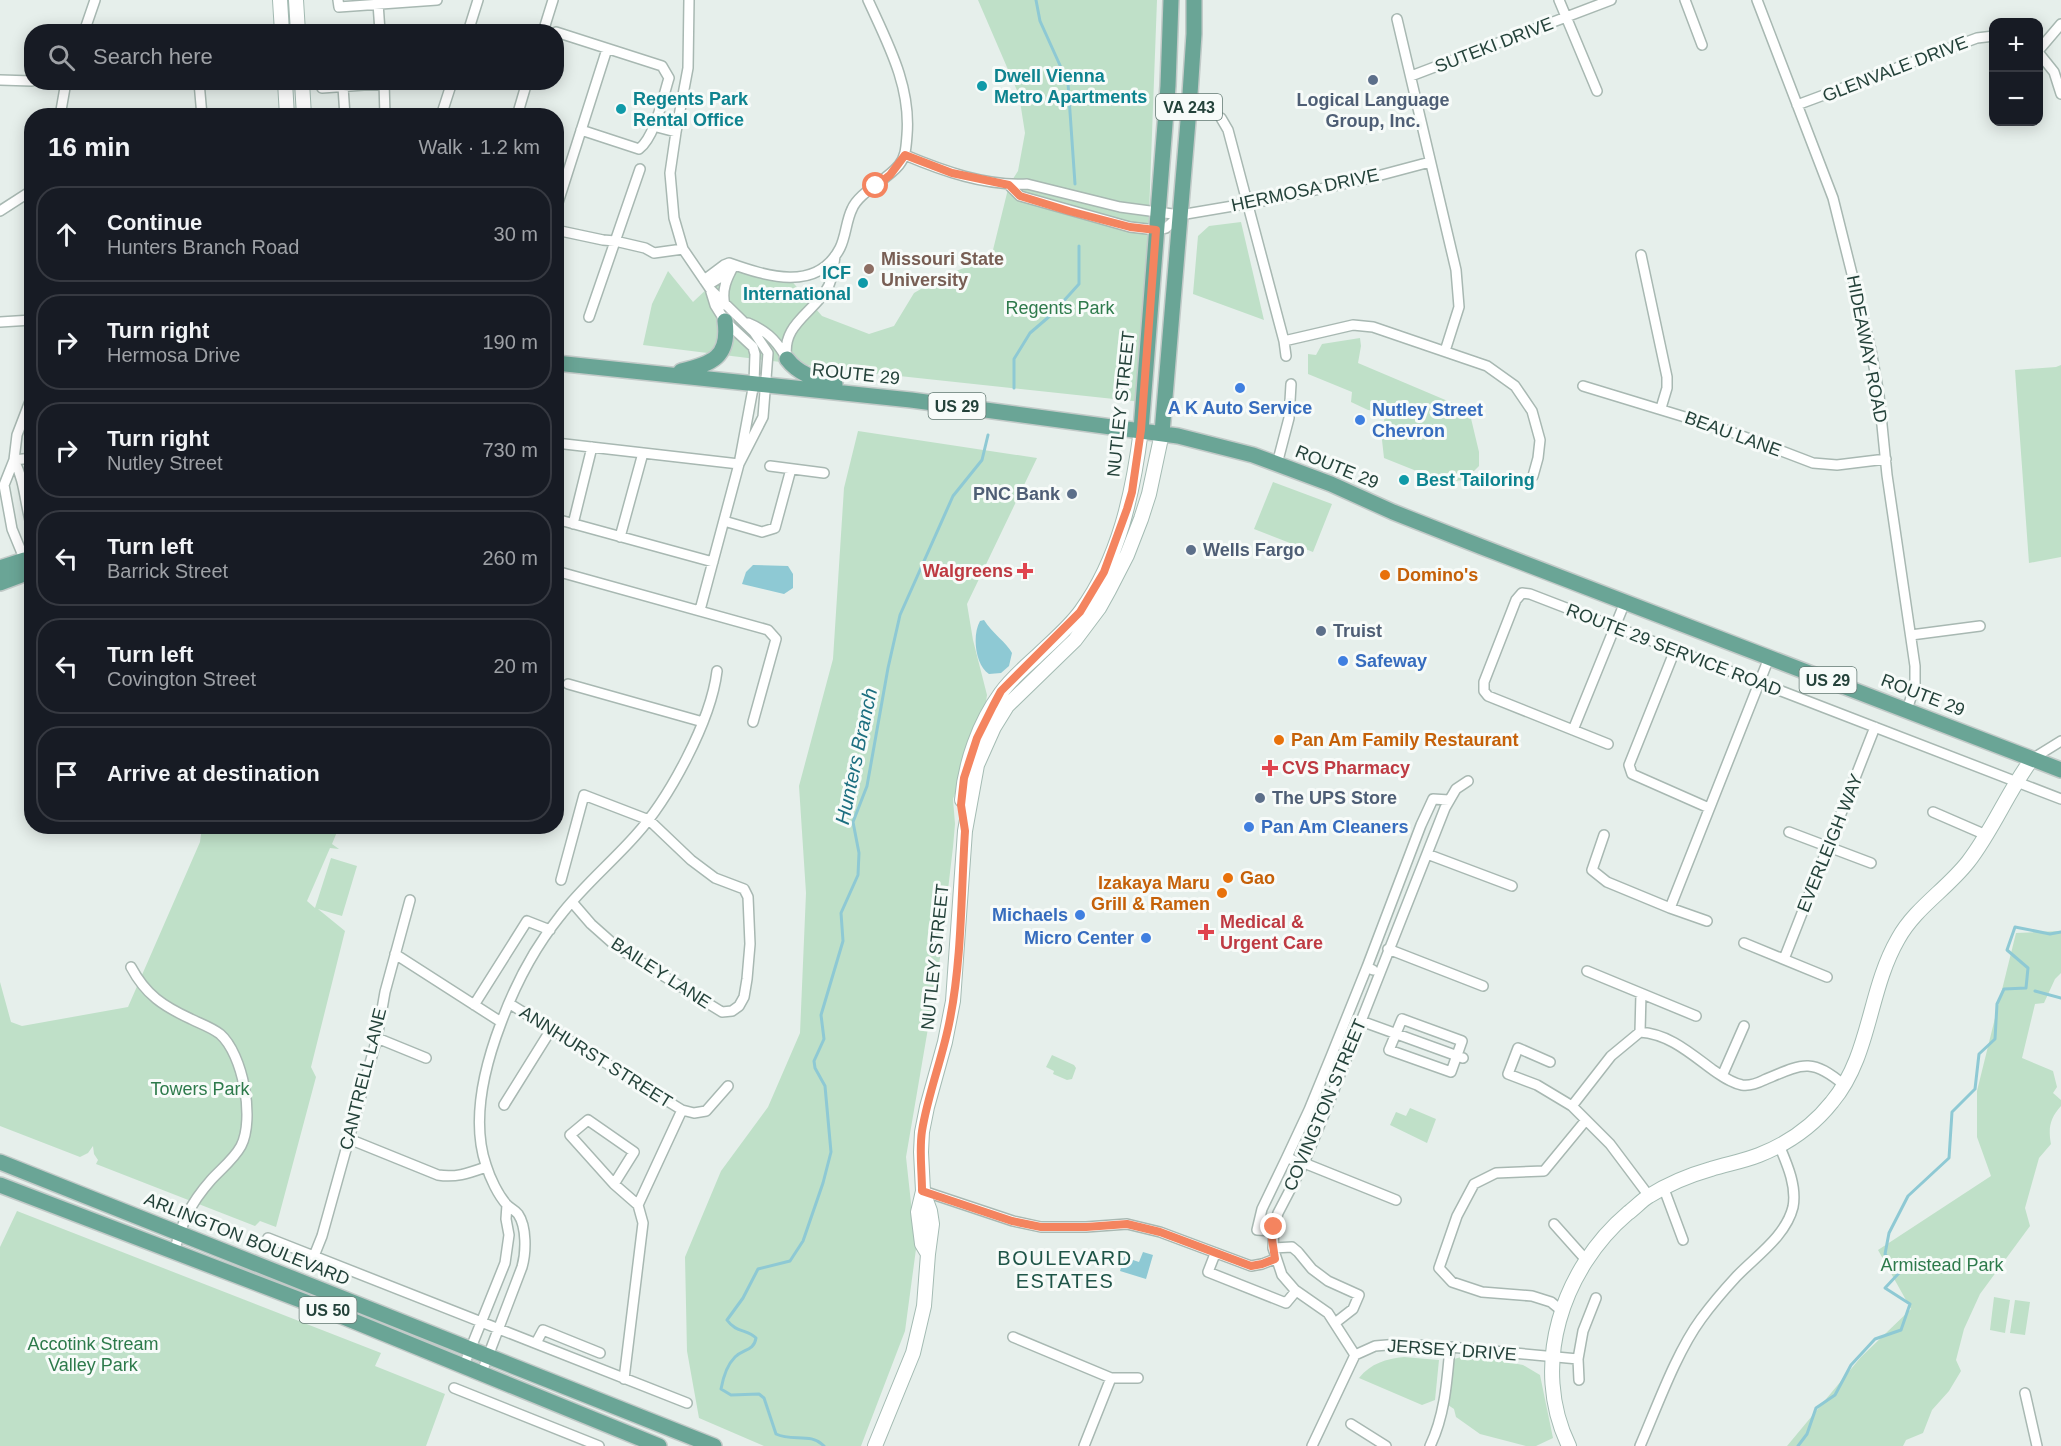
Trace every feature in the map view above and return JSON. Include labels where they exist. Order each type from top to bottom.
[{"type":"main road","points":[[280,0],[282,24]]},
{"type":"main road","points":[[296,0],[298,24]]},
{"type":"main road","name":"NUTLEY STREET","points":[[965,831],[961,805],[964,778],[981,730],[1001,691],[1070,625],[1097,587],[1132,492],[1141,430],[1168,86],[1171,0]]},
{"type":"main road","name":"NUTLEY STREET","points":[[875,1446],[913,1353],[920,1329],[932,1224],[930,1211],[922,1191],[922,1132],[953,1001],[965,831],[977,765],[994,727],[1017,694],[1075,640],[1098,608],[1127,555],[1149,494],[1162,433],[1194,34],[1194,0]]},
{"type":"main road","points":[[285,90],[287,108]]},
{"type":"main road","points":[[302,90],[304,108]]},
{"type":"main road","points":[[666,374],[695,368],[717,357],[726,343],[725,321]]},
{"type":"main road","points":[[787,359],[803,374],[876,396]]},
{"type":"main road","name":"ROUTE 29","points":[[564,362],[876,396],[1141,430],[1253,455],[1331,484],[1393,512],[1482,547],[2061,770]]},
{"type":"main road","points":[[0,568],[24,567]]},
{"type":"main road","points":[[0,583],[24,570]]},
{"type":"main road","points":[[1569,1446],[1556,1409],[1552,1357],[1554,1339],[1570,1289],[1587,1261],[1606,1234],[1649,1196],[1702,1172],[1760,1155],[1809,1125],[1833,1101],[1859,1056],[1884,970],[1898,939],[1921,908],[1968,862],[2032,759]]},
{"type":"main road","name":"ARLINGTON BOULEVARD","points":[[0,1162],[714,1446]]},
{"type":"main road","name":"ARLINGTON BOULEVARD","points":[[0,1185],[318,1306],[659,1446]]},
{"type":"street","points":[[87,24],[95,0]]},
{"type":"street","points":[[338,0],[339,7],[436,0]]},
{"type":"street","points":[[470,24],[478,0]]},
{"type":"street","points":[[545,24],[553,0]]},
{"type":"street","points":[[689,0],[688,68],[670,173],[674,219],[683,249],[707,285],[762,341],[768,353],[700,610]]},
{"type":"street","points":[[787,359],[785,346],[794,326],[825,292],[832,276],[835,256],[844,239],[852,208],[890,175],[905,155],[908,113],[903,82],[868,0]]},
{"type":"street","points":[[1559,0],[1597,91]]},
{"type":"street","name":"SUTEKI DRIVE","points":[[1410,76],[1611,0]]},
{"type":"street","points":[[1685,0],[1702,45]]},
{"type":"street","name":"HIDEAWAY ROAD","points":[[1757,0],[1833,198],[1852,270],[1879,394],[1897,546],[1911,635],[1915,685],[1907,710]]},
{"type":"street","points":[[378,3],[379,24]]},
{"type":"street","points":[[1397,19],[1456,270],[1459,307],[1445,351]]},
{"type":"street","points":[[2043,45],[2061,24]]},
{"type":"street","points":[[564,35],[662,66],[669,78],[646,144],[639,149],[582,130]]},
{"type":"street","name":"GLENVALE DRIVE","points":[[1797,105],[1977,38],[1989,37]]},
{"type":"street","points":[[564,185],[607,49]]},
{"type":"street","points":[[2043,58],[2054,72],[2061,94]]},
{"type":"street","points":[[0,80],[24,81]]},
{"type":"street","points":[[61,108],[65,90]]},
{"type":"street","points":[[200,90],[201,108]]},
{"type":"street","points":[[343,90],[344,108]]},
{"type":"street","points":[[384,90],[385,108]]},
{"type":"street","points":[[444,108],[449,90]]},
{"type":"street","points":[[519,108],[525,90]]},
{"type":"street","points":[[1221,118],[1228,130],[1286,356]]},
{"type":"street","points":[[653,126],[676,132]]},
{"type":"street","name":"HERMOSA DRIVE","points":[[905,155],[952,173],[1009,185],[1027,184],[1120,207],[1180,215],[1248,204],[1366,179],[1430,162]]},
{"type":"street","points":[[589,317],[640,169]]},
{"type":"street","name":"HERMOSA DRIVE","points":[[1009,185],[1020,196],[1130,227],[1156,230],[1166,228],[1180,215]]},
{"type":"street","points":[[0,210],[24,195]]},
{"type":"street","points":[[564,232],[603,240],[615,240],[645,248],[654,254],[683,249]]},
{"type":"street","points":[[1641,255],[1667,377],[1667,388],[1661,408]]},
{"type":"street","points":[[707,285],[724,264],[729,263],[733,268],[797,278],[818,271],[835,256]]},
{"type":"street","points":[[725,305],[724,289],[733,268]]},
{"type":"street","points":[[707,285],[725,321],[753,347],[755,354],[763,417],[739,464]]},
{"type":"street","points":[[0,322],[24,320]]},
{"type":"street","points":[[742,321],[758,327],[773,338],[787,359]]},
{"type":"street","points":[[1284,341],[1353,326],[1363,326],[1388,331],[1487,366],[1515,386],[1532,411],[1540,440],[1533,476]]},
{"type":"street","points":[[1277,464],[1289,418],[1291,384]]},
{"type":"street","name":"BEAU LANE","points":[[1583,386],[1721,428],[1812,463],[1837,465],[1886,459]]},
{"type":"street","points":[[24,417],[17,435],[14,460],[4,485],[12,529],[24,554]]},
{"type":"street","points":[[564,444],[739,464]]},
{"type":"street","points":[[573,524],[592,447]]},
{"type":"street","points":[[620,537],[643,453]]},
{"type":"street","points":[[14,460],[24,459]]},
{"type":"street","points":[[14,460],[22,476],[24,497]]},
{"type":"street","points":[[770,466],[824,473]]},
{"type":"street","points":[[724,521],[762,532],[775,528],[791,469]]},
{"type":"street","points":[[564,521],[713,562]]},
{"type":"street","points":[[564,573],[768,630],[776,639],[753,722]]},
{"type":"street","name":"ROUTE 29 SERVICE ROAD","points":[[1573,730],[1488,696],[1484,691],[1486,676],[1516,600],[1522,593],[1530,594],[2061,799]]},
{"type":"street","points":[[1608,744],[1573,730],[1625,602]]},
{"type":"street","points":[[1911,635],[1980,626]]},
{"type":"street","points":[[1675,650],[1629,769],[1632,774],[1709,808]]},
{"type":"street","points":[[1670,908],[1769,658]]},
{"type":"street","points":[[482,1372],[526,1252],[518,1214],[507,1205],[486,1167],[480,1142],[479,1115],[489,1062],[501,1022],[520,979],[550,930],[572,902],[649,820],[662,802],[703,722],[711,700],[717,671]]},
{"type":"street","points":[[568,684],[703,722]]},
{"type":"street","name":"EVERLEIGH WAY","points":[[1784,959],[1875,727]]},
{"type":"street","points":[[2032,759],[2061,741]]},
{"type":"street","name":"COVINGTON STREET","points":[[1355,1355],[1335,1323],[1318,1304],[1296,1291],[1282,1275],[1275,1259],[1273,1231],[1278,1213],[1303,1164],[1346,1060],[1449,800],[1456,789],[1468,781]]},
{"type":"street","points":[[561,880],[584,795],[649,820]]},
{"type":"street","points":[[1273,1231],[1257,1230],[1262,1209],[1309,1110],[1421,825],[1433,800],[1449,800]]},
{"type":"street","points":[[1933,812],[1986,835]]},
{"type":"street","name":"BAILEY LANE","points":[[572,902],[591,924],[618,948],[677,985],[722,1012],[732,1011],[739,1006],[744,997],[750,944],[748,897],[744,889],[715,878],[691,860],[649,820]]},
{"type":"street","points":[[1789,832],[1871,863]]},
{"type":"street","points":[[1604,835],[1592,870],[1607,882],[1707,921]]},
{"type":"street","points":[[1427,854],[1512,886]]},
{"type":"street","name":"CANTRELL LANE","points":[[314,1256],[322,1236],[377,1038],[383,1000],[410,900]]},
{"type":"street","points":[[474,1005],[528,921],[550,930]]},
{"type":"street","points":[[1744,943],[1827,977]]},
{"type":"street","points":[[1388,950],[1483,986]]},
{"type":"street","points":[[395,954],[501,1022]]},
{"type":"street","points":[[131,967],[145,989],[161,1004],[212,1029],[224,1038],[237,1060],[245,1097],[247,1127],[241,1145],[198,1196],[183,1220],[174,1252]]},
{"type":"street","points":[[1367,967],[1379,972]]},
{"type":"street","points":[[1587,972],[1696,1016]]},
{"type":"street","points":[[1640,1032],[1641,994]]},
{"type":"street","name":"ANNHURST STREET","points":[[510,1004],[682,1110]]},
{"type":"street","points":[[1401,1019],[1462,1041],[1460,1057],[1451,1072],[1389,1050],[1401,1019]]},
{"type":"street","points":[[1361,1021],[1460,1057]]},
{"type":"street","points":[[1722,1076],[1744,1026]]},
{"type":"street","points":[[504,1105],[552,1028]]},
{"type":"street","points":[[1572,1106],[1611,1056],[1640,1032],[1669,1038],[1722,1076],[1744,1085],[1758,1083],[1803,1065],[1815,1065],[1844,1085]]},
{"type":"street","points":[[377,1038],[426,1058]]},
{"type":"street","points":[[1550,1062],[1518,1048],[1508,1074],[1537,1085],[1572,1106],[1610,1144],[1649,1196]]},
{"type":"street","points":[[1332,1054],[1346,1060]]},
{"type":"street","points":[[638,1205],[682,1110],[694,1113],[706,1111],[728,1086]]},
{"type":"street","points":[[614,1184],[634,1152],[588,1120],[570,1135],[614,1184],[638,1205],[643,1223],[624,1379]]},
{"type":"street","points":[[1562,1311],[1551,1302],[1532,1296],[1482,1292],[1452,1282],[1439,1268],[1457,1216],[1474,1184],[1496,1173],[1544,1171],[1586,1120]]},
{"type":"street","points":[[349,1139],[450,1177],[486,1167]]},
{"type":"street","points":[[1640,1446],[1677,1362],[1700,1320],[1737,1276],[1770,1244],[1790,1215],[1793,1205],[1793,1186],[1779,1145]]},
{"type":"street","points":[[1287,1157],[1396,1200]]},
{"type":"street","points":[[1664,1189],[1683,1240]]},
{"type":"street","points":[[922,1191],[1012,1221],[1041,1227],[1127,1224],[1160,1232],[1251,1266],[1275,1259]]},
{"type":"street","points":[[464,1365],[505,1263],[509,1235],[506,1219],[507,1205]]},
{"type":"street","points":[[1554,1224],[1587,1261]]},
{"type":"street","points":[[268,1238],[687,1403]]},
{"type":"street","points":[[1273,1248],[1292,1247],[1312,1269],[1328,1281],[1359,1295],[1353,1309],[1335,1323]]},
{"type":"street","points":[[1215,1254],[1208,1272],[1286,1303],[1296,1291]]},
{"type":"street","points":[[1579,1380],[1578,1359],[1583,1331],[1596,1298]]},
{"type":"street","points":[[536,1343],[543,1330],[600,1353]]},
{"type":"street","points":[[1013,1337],[1111,1378],[1138,1378]]},
{"type":"street","name":"JERSEY DRIVE","points":[[1355,1355],[1381,1345],[1399,1344],[1578,1359]]},
{"type":"street","points":[[1430,1446],[1444,1407],[1450,1347]]},
{"type":"street","points":[[1312,1446],[1355,1355]]},
{"type":"street","points":[[1084,1446],[1111,1378]]},
{"type":"street","points":[[454,1388],[599,1446]]},
{"type":"street","points":[[2025,1393],[2037,1446]]},
{"type":"street","points":[[1351,1424],[1386,1446]]},
{"type":"green space","name":"Regents Park","points":[[978,0],[1157,0],[1142,402],[862,372],[643,345],[652,304],[668,271],[693,302],[710,286],[724,265],[789,278],[822,316],[869,334],[894,326],[914,293],[945,275],[991,258],[1009,185],[1018,171],[1025,133],[1019,95]]},
{"type":"green space","points":[[1241,222],[1264,320],[1193,294],[1198,236],[1209,226]]},
{"type":"green space","points":[[1360,338],[1358,363],[1469,410],[1479,452],[1479,466],[1465,480],[1444,482],[1384,458],[1382,440],[1385,412],[1368,410],[1351,402],[1352,392],[1308,374],[1308,354],[1316,355],[1322,344]]},
{"type":"green space","points":[[2061,365],[2061,557],[2029,563],[2015,370]]},
{"type":"green space","points":[[858,431],[1037,458],[967,604],[973,640],[987,695],[984,716],[953,799],[955,824],[940,958],[906,1157],[916,1249],[905,1331],[861,1446],[764,1446],[699,1418],[687,1351],[685,1257],[721,1171],[768,1107],[800,1033],[806,893],[799,786],[833,659],[844,488]]},
{"type":"green space","points":[[1273,482],[1332,504],[1313,552],[1254,529]]},
{"type":"green space","name":"Towers Park","points":[[201,834],[336,834],[332,844],[339,849],[330,848],[307,901],[315,908],[331,858],[357,866],[342,916],[318,909],[345,931],[311,1067],[316,1077],[276,1227],[260,1221],[255,1226],[96,1164],[98,1160],[93,1146],[88,1153],[80,1157],[0,1126],[0,982],[11,1022],[22,1026],[128,1007],[200,842]]},
{"type":"green space","name":"Armistead Park","points":[[2061,931],[2061,973],[2055,979],[2044,1003],[2035,1004],[2022,1058],[2053,1071],[2057,1087],[2053,1093],[2061,1100],[2061,1106],[2052,1119],[2051,1144],[2039,1158],[2025,1208],[2030,1226],[1980,1294],[1964,1329],[1956,1360],[1961,1371],[1949,1391],[1932,1410],[1923,1433],[1906,1440],[1903,1446],[1787,1446],[1861,1357],[1911,1309],[1878,1250],[1991,1176],[1977,1137],[1977,1091],[2016,933]]},
{"type":"green space","points":[[1052,1055],[1074,1065],[1076,1068],[1072,1079],[1067,1080],[1053,1074],[1054,1071],[1046,1067]]},
{"type":"green space","points":[[1410,1108],[1436,1119],[1427,1143],[1390,1125],[1396,1112],[1406,1116]]},
{"type":"green space","name":"Accotink Stream Valley Park","points":[[17,1211],[381,1353],[375,1366],[445,1394],[426,1446],[0,1446],[0,1247]]},
{"type":"green space","points":[[1994,1297],[2010,1300],[2005,1333],[1990,1330]]},
{"type":"green space","points":[[2015,1300],[2030,1302],[2025,1335],[2010,1333]]},
{"type":"green space","points":[[1465,1356],[1523,1365],[1540,1375],[1553,1438],[1536,1446],[1526,1446],[1480,1434],[1456,1417],[1454,1409],[1448,1405],[1454,1359]]},
{"type":"green space","points":[[1404,1357],[1439,1360],[1435,1400],[1422,1405],[1359,1378],[1379,1363]]},
{"type":"water","points":[[753,565],[788,566],[793,574],[793,588],[784,594],[742,584],[746,572]]},
{"type":"water","points":[[984,620],[1012,653],[1009,666],[1001,673],[989,674],[984,670],[978,657],[976,634],[980,621]]},
{"type":"water","points":[[1143,1252],[1153,1255],[1146,1279],[1120,1271],[1124,1257],[1139,1262]]},
{"type":"waterway","name":"Hunters Branch","points":[[1036,0],[1040,21],[1068,83],[1075,184]]},
{"type":"waterway","name":"Hunters Branch","points":[[1014,388],[1014,359],[1030,333],[1051,315],[1079,284],[1079,246]]},
{"type":"waterway","name":"Hunters Branch","points":[[824,1446],[813,1439],[776,1434],[764,1398],[759,1394],[731,1395],[721,1389],[732,1360],[738,1354],[751,1348],[756,1338],[734,1327],[727,1320],[743,1298],[758,1269],[790,1261],[803,1241],[823,1183],[831,1152],[825,1086],[815,1068],[814,1061],[824,1039],[821,1015],[843,941],[841,913],[858,875],[859,853],[853,822],[867,786],[900,615],[953,496],[982,460],[988,435]]},
{"type":"waterway","points":[[1798,1446],[1807,1434],[1816,1408],[1835,1395],[1851,1365],[1875,1339],[1901,1330],[1910,1304],[1885,1288],[1899,1273],[1885,1254],[1889,1233],[1908,1196],[1949,1158],[1952,1112],[1975,1089],[1979,1054],[1995,1039],[1997,1004],[2004,989],[2026,988],[2028,968],[2007,950],[2015,927],[2050,934],[2061,932]]},
{"type":"waterway","points":[[2035,991],[2061,998]]},
{"type":"place","name":"Logical Language Group, Inc.","points":[[1373,80]]},
{"type":"place","name":"Dwell Vienna Metro Apartments","points":[[982,86]]},
{"type":"place","name":"Regents Park Rental Office","points":[[621,109]]},
{"type":"place","name":"Missouri State University","points":[[869,269]]},
{"type":"place","name":"ICF International","points":[[863,283]]},
{"type":"place","name":"A K Auto Service","points":[[1240,388]]},
{"type":"place","name":"Nutley Street Chevron","points":[[1360,420]]},
{"type":"place","name":"Best Tailoring","points":[[1404,480]]},
{"type":"place","name":"PNC Bank","points":[[1072,494]]},
{"type":"place","name":"Wells Fargo","points":[[1191,550]]},
{"type":"place","name":"Walgreens","points":[[1025,571]]},
{"type":"place","name":"Domino's","points":[[1385,575]]},
{"type":"place","name":"Truist","points":[[1321,631]]},
{"type":"place","name":"Safeway","points":[[1343,661]]},
{"type":"place","name":"Pan Am Family Restaurant","points":[[1279,740]]},
{"type":"place","name":"CVS Pharmacy","points":[[1270,768]]},
{"type":"place","name":"The UPS Store","points":[[1260,798]]},
{"type":"place","name":"Pan Am Cleaners","points":[[1249,827]]},
{"type":"place","name":"Gao","points":[[1228,878]]},
{"type":"place","name":"Izakaya Maru Grill & Ramen","points":[[1222,893]]},
{"type":"place","name":"Michaels","points":[[1080,915]]},
{"type":"place","name":"Medical & Urgent Care","points":[[1206,932]]},
{"type":"place","name":"Micro Center","points":[[1146,938]]},
{"type":"district","name":"BOULEVARD ESTATES","points":[[1065,1270]]},
{"type":"route","points":[[876,186],[898,167],[905,155],[952,173],[1009,185],[1020,196],[1069,211],[1130,227],[1156,230],[1141,430],[1132,492],[1121,528],[1097,587],[1080,612],[1070,625],[1001,691],[977,738],[964,778],[961,805],[965,831],[953,1001],[922,1132],[922,1191],[1012,1221],[1041,1227],[1127,1224],[1160,1232],[1251,1266],[1275,1259],[1272,1239],[1274,1227]]}]
